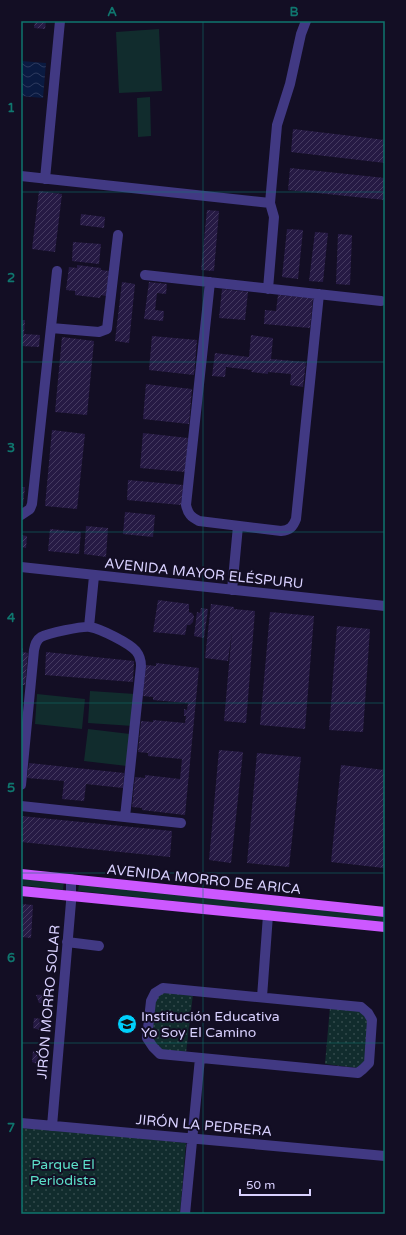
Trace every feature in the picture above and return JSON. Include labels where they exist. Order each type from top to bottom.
[{"type":"main road","name":"AVENIDA MORRO DE ARICA","points":[[21,874],[385,912]]},
{"type":"main road","name":"AVENIDA MORRO DE ARICA","points":[[21,891],[385,927]]},
{"type":"street","points":[[45,179],[60,21]]},
{"type":"street","points":[[268,289],[274,218],[270,203],[277,124],[290,84],[301,34],[306,21]]},
{"type":"street","points":[[21,176],[270,203]]},
{"type":"street","points":[[51,328],[100,332],[107,329],[118,235]]},
{"type":"street","points":[[21,514],[30,509],[32,504],[57,271]]},
{"type":"street","points":[[145,275],[381,301]]},
{"type":"street","points":[[210,282],[186,505],[187,511],[192,517],[199,521],[282,531],[288,531],[294,526],[296,519],[319,294]]},
{"type":"street","points":[[232,590],[238,526]]},
{"type":"street","name":"AVENIDA MAYOR ELÉSPURU","points":[[21,567],[385,606]]},
{"type":"street","points":[[89,627],[94,576]]},
{"type":"street","points":[[21,785],[36,642],[40,637],[46,635],[79,628],[89,627],[99,630],[131,646],[138,654],[141,666],[124,817]]},
{"type":"street","points":[[21,806],[181,823]]},
{"type":"street","name":"JIRÓN MORRO SOLAR","points":[[52,1126],[71,896],[71,879]]},
{"type":"street","points":[[262,997],[268,916]]},
{"type":"street","points":[[67,942],[99,946]]},
{"type":"street","points":[[163,988],[361,1007],[368,1013],[372,1020],[369,1063],[358,1073],[200,1058],[160,1054],[147,1038],[151,1001],[155,993],[163,988]]},
{"type":"street","points":[[184,1214],[200,1058]]},
{"type":"street","name":"JIRÓN LA PEDRERA","points":[[21,1123],[385,1156]]},
{"type":"green space","points":[[159,29],[162,91],[119,93],[116,32]]},
{"type":"green space","points":[[150,97],[151,136],[138,137],[137,98]]},
{"type":"green space","points":[[90,691],[135,694],[133,726],[88,723]]},
{"type":"green space","points":[[37,694],[85,699],[82,729],[35,724]]},
{"type":"green space","points":[[88,729],[130,734],[127,766],[84,761]]},
{"type":"green space","points":[[21,877],[64,882],[63,890],[21,885]]},
{"type":"green space","points":[[79,884],[385,916],[385,923],[78,891]]},
{"type":"green space","points":[[163,990],[193,994],[186,1053],[161,1051],[152,1044],[151,1007],[153,1002]]},
{"type":"green space","points":[[330,1007],[360,1011],[369,1021],[366,1061],[358,1068],[325,1064]]},
{"type":"green space","name":"Parque El Periodista","points":[[21,1126],[186,1143],[180,1214],[21,1214]]},
{"type":"water","points":[[21,61],[46,63],[43,98],[21,96]]},
{"type":"building","points":[[35,21],[46,21],[45,29],[34,28]]},
{"type":"building","points":[[293,129],[385,140],[385,163],[291,152]]},
{"type":"building","points":[[290,168],[385,178],[385,200],[288,190]]},
{"type":"building","points":[[39,191],[62,194],[55,252],[32,249]]},
{"type":"building","points":[[207,210],[219,211],[214,271],[201,270]]},
{"type":"building","points":[[81,214],[105,217],[104,228],[80,225]]},
{"type":"building","points":[[287,229],[303,230],[298,279],[282,277]]},
{"type":"building","points":[[315,232],[328,233],[323,282],[309,281]]},
{"type":"building","points":[[338,234],[352,235],[350,285],[336,284]]},
{"type":"building","points":[[73,242],[101,244],[99,264],[72,261]]},
{"type":"building","points":[[77,265],[101,268],[101,270],[109,271],[106,296],[101,295],[100,298],[75,295],[75,291],[66,290],[69,267],[77,268]]},
{"type":"building","points":[[122,282],[135,284],[129,343],[115,341]]},
{"type":"building","points":[[149,282],[167,284],[166,294],[157,293],[155,310],[164,311],[163,321],[144,319]]},
{"type":"building","points":[[222,289],[248,292],[245,320],[219,318]]},
{"type":"building","points":[[278,295],[313,298],[310,328],[264,324],[265,310],[276,311]]},
{"type":"building","points":[[21,320],[25,320],[24,334],[40,335],[39,347],[21,346]]},
{"type":"building","points":[[251,335],[273,338],[271,359],[306,362],[303,387],[290,385],[291,374],[268,372],[268,374],[251,372],[252,370],[226,367],[225,377],[212,376],[215,353],[249,357]]},
{"type":"building","points":[[152,336],[197,340],[194,375],[149,370]]},
{"type":"building","points":[[62,337],[94,341],[87,415],[55,412]]},
{"type":"building","points":[[146,384],[192,389],[189,424],[143,419]]},
{"type":"building","points":[[52,430],[85,434],[77,509],[45,506]]},
{"type":"building","points":[[143,433],[188,438],[185,472],[140,468]]},
{"type":"building","points":[[128,480],[183,485],[181,505],[127,500]]},
{"type":"building","points":[[21,487],[25,487],[23,505],[21,505]]},
{"type":"building","points":[[125,512],[155,515],[153,537],[123,534]]},
{"type":"building","points":[[86,526],[108,528],[106,557],[84,554]]},
{"type":"building","points":[[50,529],[81,532],[79,554],[48,551]]},
{"type":"building","points":[[21,535],[27,536],[26,548],[21,547]]},
{"type":"building","points":[[158,600],[189,604],[189,612],[194,616],[193,622],[190,625],[187,625],[185,635],[153,632]]},
{"type":"building","points":[[211,604],[234,607],[234,609],[255,611],[246,723],[224,721],[232,631],[228,661],[205,658]]},
{"type":"building","points":[[201,608],[208,609],[204,638],[194,636],[197,612],[200,613]]},
{"type":"building","points":[[270,612],[314,616],[305,729],[260,725]]},
{"type":"building","points":[[337,626],[370,629],[363,732],[329,730]]},
{"type":"building","points":[[21,648],[23,648],[22,652],[28,653],[25,685],[21,685]]},
{"type":"building","points":[[46,652],[134,661],[133,682],[45,675]]},
{"type":"building","points":[[156,663],[199,668],[185,815],[142,810],[142,808],[132,807],[135,777],[145,778],[145,775],[180,779],[182,759],[148,756],[148,753],[138,752],[141,721],[153,722],[153,720],[185,723],[186,716],[184,716],[184,709],[187,710],[188,703],[153,700],[153,697],[143,696],[146,665],[156,666]]},
{"type":"building","points":[[219,750],[243,752],[231,863],[209,860]]},
{"type":"building","points":[[257,753],[301,757],[289,867],[247,863]]},
{"type":"building","points":[[29,763],[124,773],[123,788],[86,784],[84,801],[62,799],[64,781],[27,778]]},
{"type":"building","points":[[341,765],[385,770],[384,868],[331,862]]},
{"type":"building","points":[[21,816],[172,831],[170,857],[21,842]]},
{"type":"building","points":[[21,904],[33,905],[31,938],[21,937]]},
{"type":"building","points":[[48,994],[49,1003],[39,1003],[36,995]]},
{"type":"building","points":[[34,1018],[42,1019],[40,1030],[33,1028]]},
{"type":"building","points":[[33,1051],[43,1054],[44,1067],[32,1062]]},
{"type":"place","name":"Institución Educativa Yo Soy El Camino","points":[[127,1024]]}]
